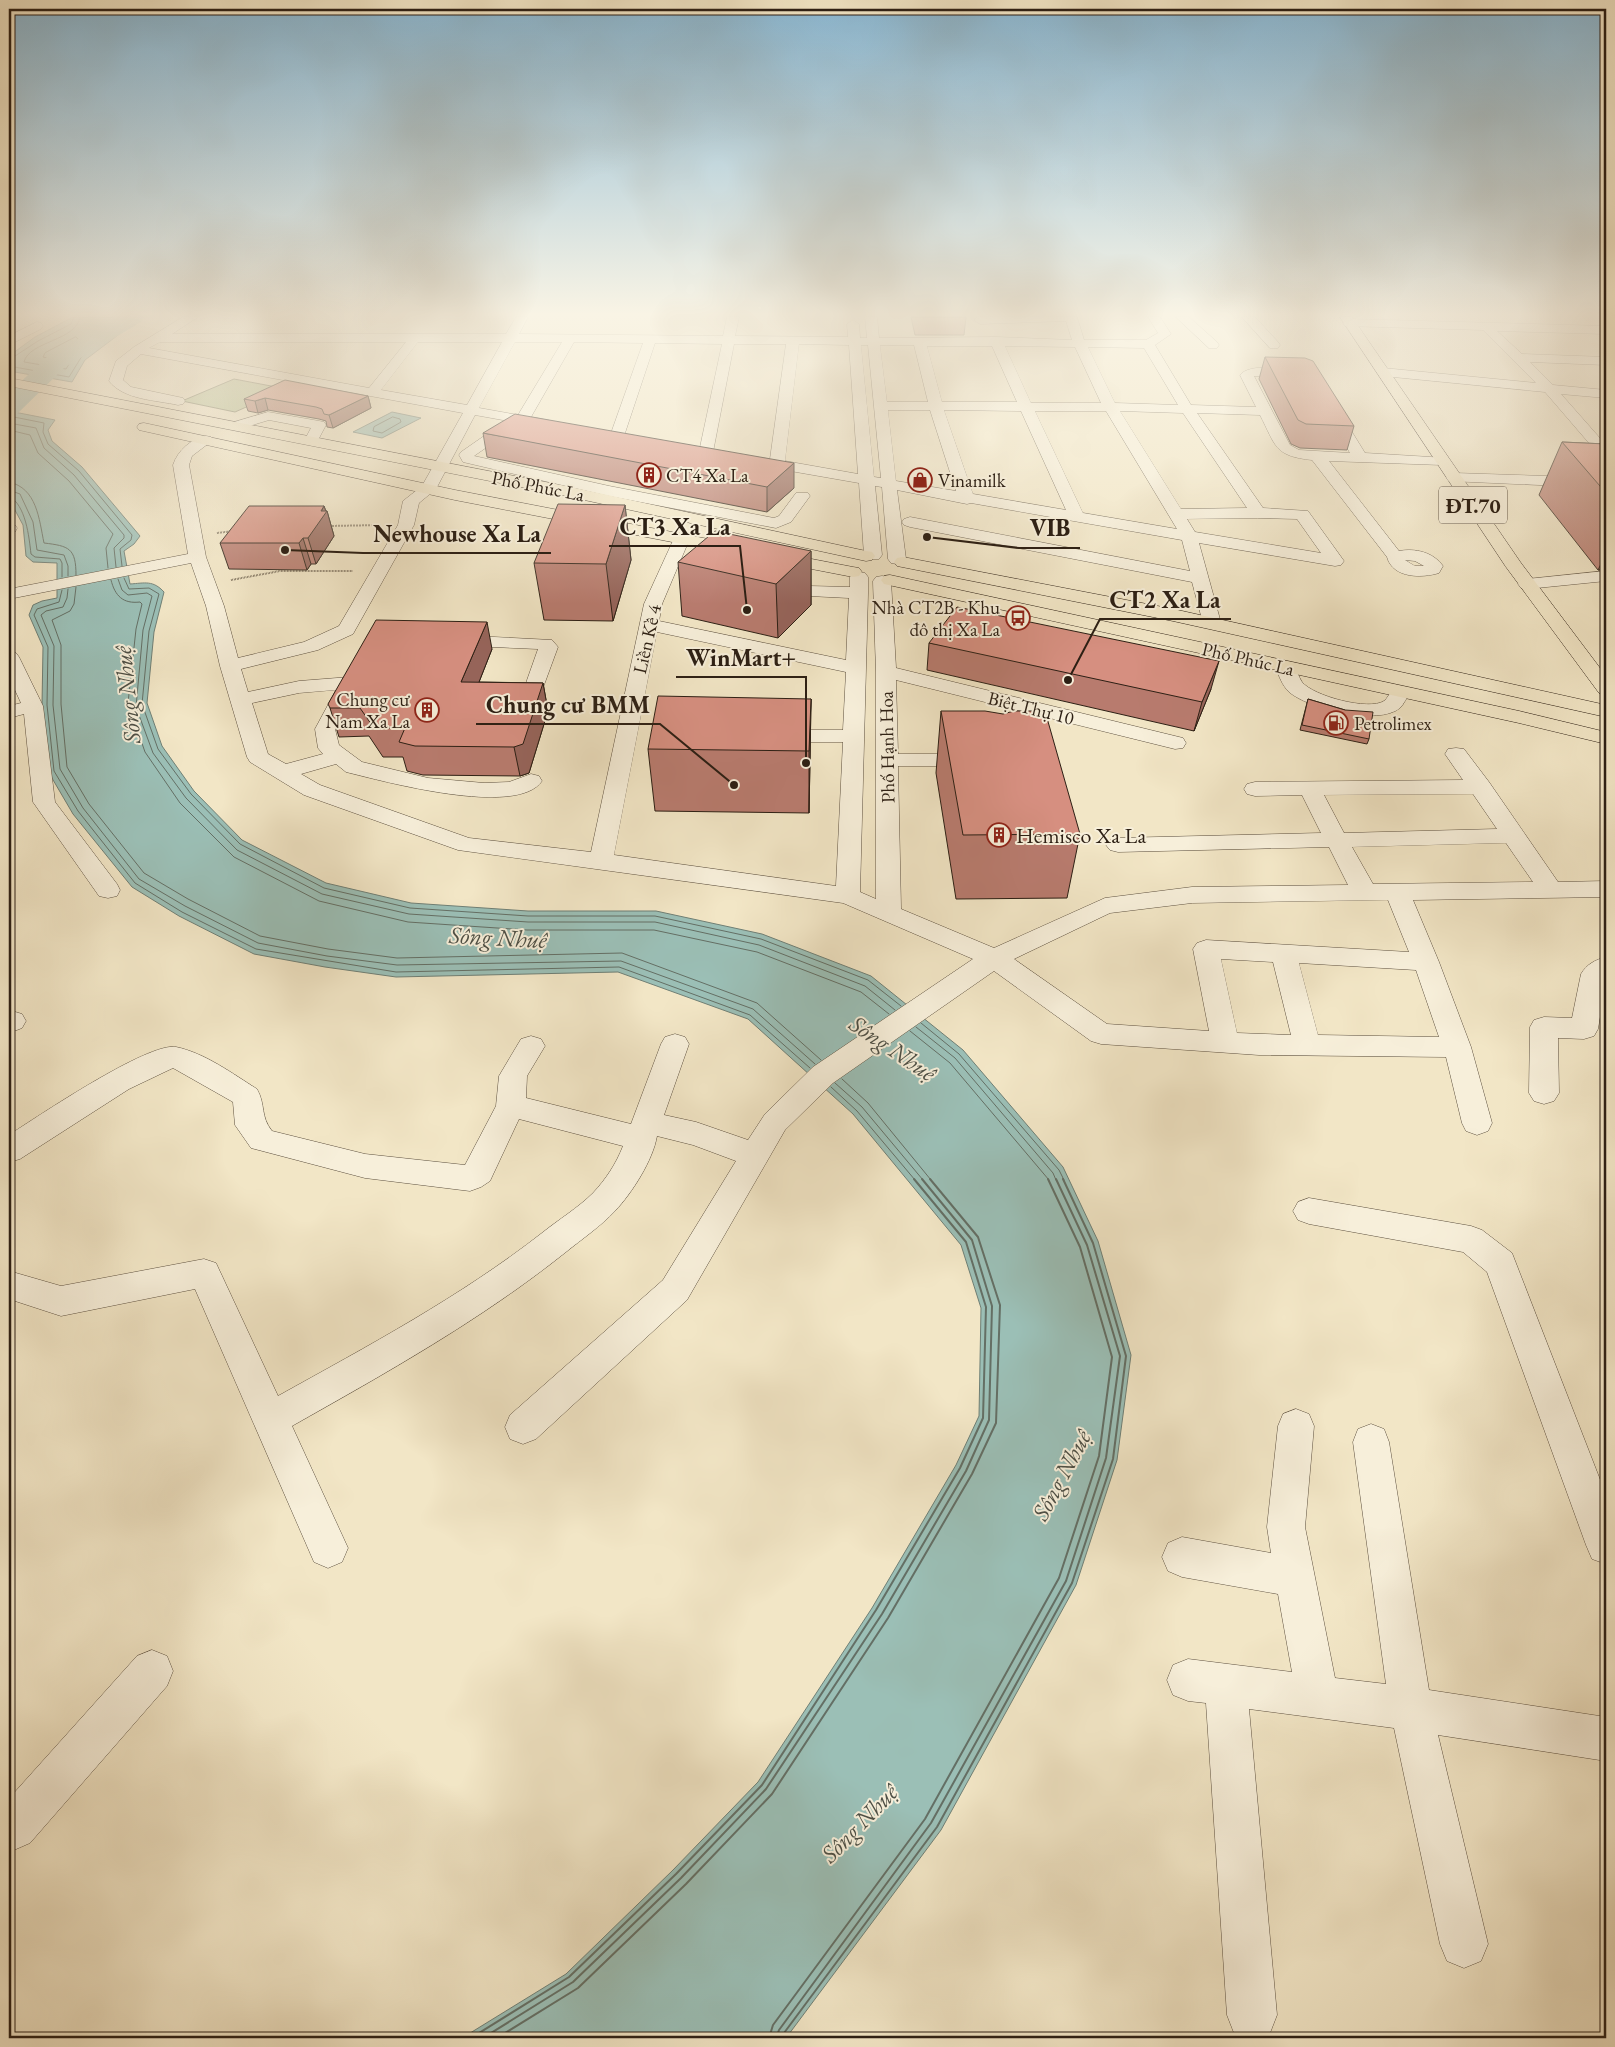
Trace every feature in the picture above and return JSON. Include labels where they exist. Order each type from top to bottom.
[{"type":"main road","name":"Phố Phúc La","points":[[167,413],[440,466],[603,494],[869,556],[900,560],[1212,623],[1606,711]]},
{"type":"main road","name":"ĐT.70","points":[[1410,413],[1527,584],[1606,689]]},
{"type":"main road","name":"Phố Phúc La","points":[[128,424],[428,489],[682,538],[857,581],[886,581],[1519,717],[1606,738]]},
{"type":"main road","points":[[857,581],[850,568],[852,563],[869,556]]},
{"type":"main road","points":[[886,581],[905,574],[908,566],[900,560]]},
{"type":"street","points":[[230,666],[311,646],[346,630],[406,525],[411,501],[428,489],[468,413]]},
{"type":"street","points":[[482,413],[560,426]]},
{"type":"street","points":[[522,420],[526,413]]},
{"type":"street","points":[[617,436],[625,413]]},
{"type":"street","points":[[706,452],[714,413]]},
{"type":"street","points":[[777,465],[784,413]]},
{"type":"street","points":[[860,413],[866,479],[869,556]]},
{"type":"street","points":[[881,413],[900,560]]},
{"type":"street","points":[[938,413],[967,498]]},
{"type":"street","points":[[1030,413],[1077,517]]},
{"type":"street","points":[[1114,413],[1190,536],[1212,623]]},
{"type":"street","points":[[1189,413],[1258,513]]},
{"type":"street","points":[[1267,413],[1284,448],[1296,454],[1442,462]]},
{"type":"street","points":[[1333,413],[1360,457]]},
{"type":"street","points":[[1570,413],[1606,454]]},
{"type":"street","points":[[502,430],[466,455],[468,459],[603,494],[776,523],[785,519],[802,496]]},
{"type":"street","points":[[598,433],[635,440]]},
{"type":"street","points":[[206,440],[188,451],[182,458],[181,465],[195,547],[216,606],[230,666],[258,756],[312,790],[466,845],[601,861],[848,896],[994,958],[1101,1034],[1307,1045],[1457,1047]]},
{"type":"street","points":[[688,449],[724,455]]},
{"type":"street","points":[[1317,456],[1395,557]]},
{"type":"street","points":[[742,458],[1335,561],[1302,514],[1178,514]]},
{"type":"street","points":[[1454,478],[1606,483]]},
{"type":"street","points":[[910,522],[1201,578]]},
{"type":"street","name":"Liền Kề 4","points":[[601,861],[636,736],[653,604],[681,561],[682,538]]},
{"type":"street","points":[[9,594],[47,586],[195,547]]},
{"type":"street","points":[[1527,584],[1606,576]]},
{"type":"street","points":[[760,581],[809,591],[857,581]]},
{"type":"street","name":"Phố Hạnh Hoa","points":[[848,896],[857,581]]},
{"type":"street","name":"Phố Hạnh Hoa","points":[[886,581],[889,914]]},
{"type":"street","points":[[649,625],[856,668]]},
{"type":"street","points":[[435,640],[545,644],[548,646],[530,700]]},
{"type":"street","points":[[9,657],[33,706],[44,802],[108,890]]},
{"type":"street","name":"Biệt Thự 10","points":[[886,672],[1175,743]]},
{"type":"street","points":[[240,699],[354,678],[325,729],[329,748],[354,767],[428,785],[484,790],[512,789],[531,781]]},
{"type":"street","points":[[9,712],[33,706]]},
{"type":"street","points":[[755,736],[854,736]]},
{"type":"street","points":[[1456,754],[1481,787],[1551,890]]},
{"type":"street","points":[[283,772],[340,756]]},
{"type":"street","points":[[888,760],[956,760],[995,767]]},
{"type":"street","points":[[1255,789],[1481,787]]},
{"type":"street","points":[[1310,788],[1365,893]]},
{"type":"street","points":[[1118,845],[1515,836]]},
{"type":"street","points":[[524,1427],[675,1290],[775,1122],[823,1074],[994,958],[1105,906],[1192,895],[1606,889]]},
{"type":"street","points":[[1398,892],[1457,1047],[1477,1123]]},
{"type":"street","points":[[1225,1042],[1206,949],[1426,962]]},
{"type":"street","points":[[1284,954],[1307,1045]]},
{"type":"street","points":[[1544,1093],[1544,1027],[1584,1029],[1594,974],[1606,966]]},
{"type":"street","points":[[270,1419],[387,1354],[532,1260],[603,1203],[619,1184],[632,1163],[675,1044]]},
{"type":"street","points":[[9,1150],[136,1071],[161,1059],[174,1057],[247,1097],[250,1125],[262,1140],[365,1166],[470,1178],[479,1172],[511,1106],[513,1076],[531,1046]]},
{"type":"street","points":[[511,1106],[568,1119],[595,1128],[696,1134],[755,1156]]},
{"type":"street","points":[[1309,1211],[1471,1240],[1500,1263],[1606,1544]]},
{"type":"street","points":[[9,1285],[61,1301],[204,1273],[328,1548]]},
{"type":"street","points":[[1296,1426],[1286,1527],[1318,1697]]},
{"type":"street","points":[[1372,1442],[1412,1709],[1464,1944]]},
{"type":"street","points":[[1182,1556],[1296,1577]]},
{"type":"street","points":[[9,1814],[14,1827],[152,1671]]},
{"type":"street","points":[[1252,2015],[1207,1682],[1412,1709],[1606,1739]]},
{"type":"path","points":[[328,526],[406,525]]},
{"type":"path","points":[[195,547],[241,530]]},
{"type":"path","points":[[207,585],[280,572],[379,571]]},
{"type":"water","name":"Sông Nhuệ","points":[[9,413],[55,420],[48,430],[52,441],[82,467],[140,536],[134,544],[124,551],[130,584],[152,584],[164,592],[154,632],[147,703],[162,746],[194,791],[242,840],[326,883],[411,903],[528,911],[656,911],[762,934],[871,976],[963,1050],[1063,1167],[1098,1241],[1131,1355],[1117,1460],[1076,1585],[941,1830],[786,2038],[462,2038],[566,1974],[673,1870],[758,1782],[872,1608],[956,1465],[979,1416],[981,1308],[961,1245],[853,1114],[748,1019],[618,972],[396,977],[254,954],[179,916],[132,887],[73,814],[49,773],[42,705],[43,647],[29,615],[33,605],[57,598],[57,563],[33,562],[26,556],[23,525],[9,499]]},
{"type":"water","points":[[391,413],[421,418],[382,438],[353,432]]},
{"type":"building","points":[[323,413],[334,413],[329,415]]},
{"type":"building","points":[[1294,413],[1346,413],[1354,426],[1306,424],[1298,420]]},
{"type":"building","points":[[515,414],[794,463],[767,487],[483,433]]},
{"type":"building","points":[[1562,442],[1606,444],[1606,493]]},
{"type":"building","points":[[558,504],[625,505],[606,564],[534,563]]},
{"type":"building","points":[[249,506],[324,506],[321,511],[327,511],[308,538],[303,538],[299,543],[220,543]]},
{"type":"building","points":[[715,531],[811,551],[776,584],[678,562]]},
{"type":"building","points":[[957,607],[1219,661],[1202,702],[929,643]]},
{"type":"building","name":"Chung cư Nam Xa La","points":[[376,620],[487,622],[461,682],[543,683],[523,744],[514,747],[415,746],[399,742],[405,728],[374,728],[360,708],[330,708],[328,704]]},
{"type":"building","points":[[658,696],[811,699],[809,751],[648,749]]},
{"type":"building","name":"Petrolimex","points":[[1308,699],[1345,710],[1373,712],[1369,739],[1302,725]]},
{"type":"building","points":[[941,711],[985,711],[1003,714],[1014,711],[1045,711],[1080,834],[963,835]]},
{"type":"place","name":"CT4 Xa La","points":[[649,475]]},
{"type":"place","name":"Vinamilk","points":[[920,480]]},
{"type":"place","name":"VIB","points":[[927,537]]},
{"type":"place","name":"Newhouse Xa La","points":[[285,550]]},
{"type":"place","name":"CT3 Xa La","points":[[747,610]]},
{"type":"place","name":"Nhà CT2B - Khu đô thị Xa La","points":[[1018,618]]},
{"type":"place","name":"CT2 Xa La","points":[[1068,680]]},
{"type":"place","name":"Chung cư Nam Xa La","points":[[427,710]]},
{"type":"place","name":"Petrolimex","points":[[1336,723]]},
{"type":"place","name":"WinMart+","points":[[806,763]]},
{"type":"place","name":"Chung cư BMM","points":[[734,785]]},
{"type":"place","name":"Hemisco Xa La","points":[[999,835]]}]
